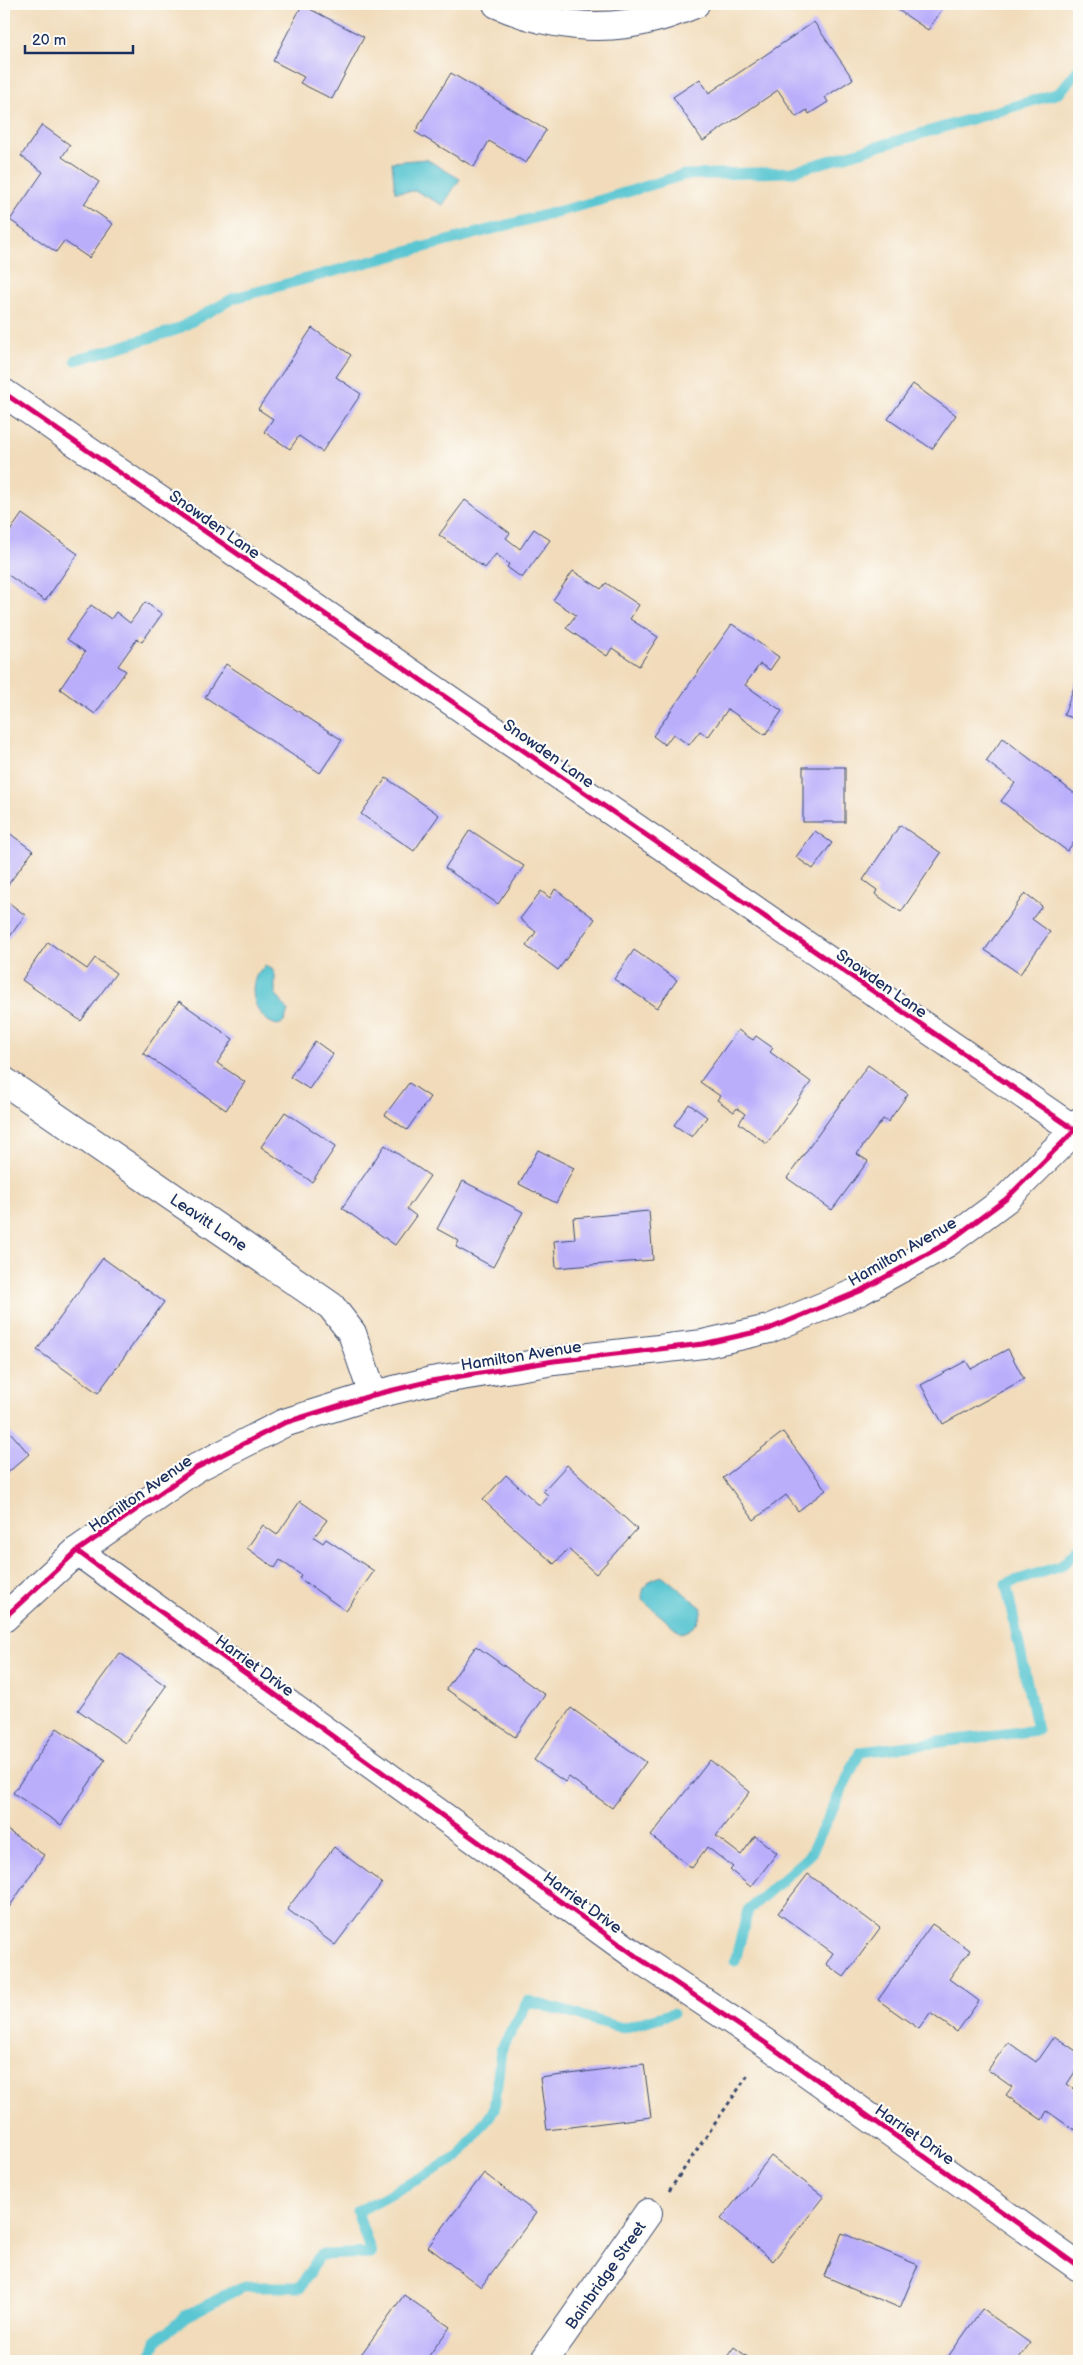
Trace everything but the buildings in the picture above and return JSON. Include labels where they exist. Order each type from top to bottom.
[{"type":"street","points":[[497,4],[522,15],[566,25],[615,26],[655,18],[695,4]]},
{"type":"street","name":"Snowden Lane","points":[[4,393],[1078,1128]]},
{"type":"street","name":"Leavitt Lane","points":[[4,1081],[331,1306],[352,1333],[373,1395]]},
{"type":"street","name":"Hamilton Avenue","points":[[4,1618],[77,1552],[196,1468],[284,1423],[373,1395],[431,1380],[554,1361],[703,1344],[769,1330],[860,1291],[947,1243],[1006,1199],[1078,1128]]},
{"type":"street","name":"Harriet Drive","points":[[77,1552],[640,1959],[770,2046],[1079,2267]]},
{"type":"street","name":"Bainbridge Street","points":[[544,2361],[648,2213]]},
{"type":"path","points":[[667,2193],[753,2068]]},
{"type":"water","points":[[426,159],[460,179],[443,205],[416,191],[395,192],[392,162]]},
{"type":"water","points":[[266,966],[272,969],[275,975],[275,993],[288,1011],[284,1022],[278,1025],[269,1022],[262,1016],[254,998],[255,980],[259,972]]},
{"type":"water","points":[[663,1576],[702,1608],[696,1624],[681,1633],[642,1600],[643,1590],[647,1584]]},
{"type":"waterway","points":[[76,360],[176,330],[234,298],[601,200],[683,175],[791,172],[1059,93],[1079,69]]},
{"type":"waterway","points":[[735,1961],[748,1910],[810,1855],[860,1752],[1037,1730],[1006,1584],[1061,1566],[1079,1548]]},
{"type":"waterway","points":[[149,2361],[156,2341],[186,2316],[242,2287],[300,2287],[320,2255],[371,2253],[357,2212],[458,2157],[494,2110],[501,2050],[528,2001],[623,2028],[673,2013]]},
{"type":"cycle path","points":[[4,393],[1079,1133]]},
{"type":"cycle path","points":[[4,1618],[77,1551],[196,1468],[284,1423],[373,1395],[431,1381],[554,1361],[703,1344],[769,1329],[860,1291],[947,1243],[1006,1199],[1075,1130]]},
{"type":"cycle path","points":[[77,1551],[640,1959],[770,2046],[1079,2267]]}]
